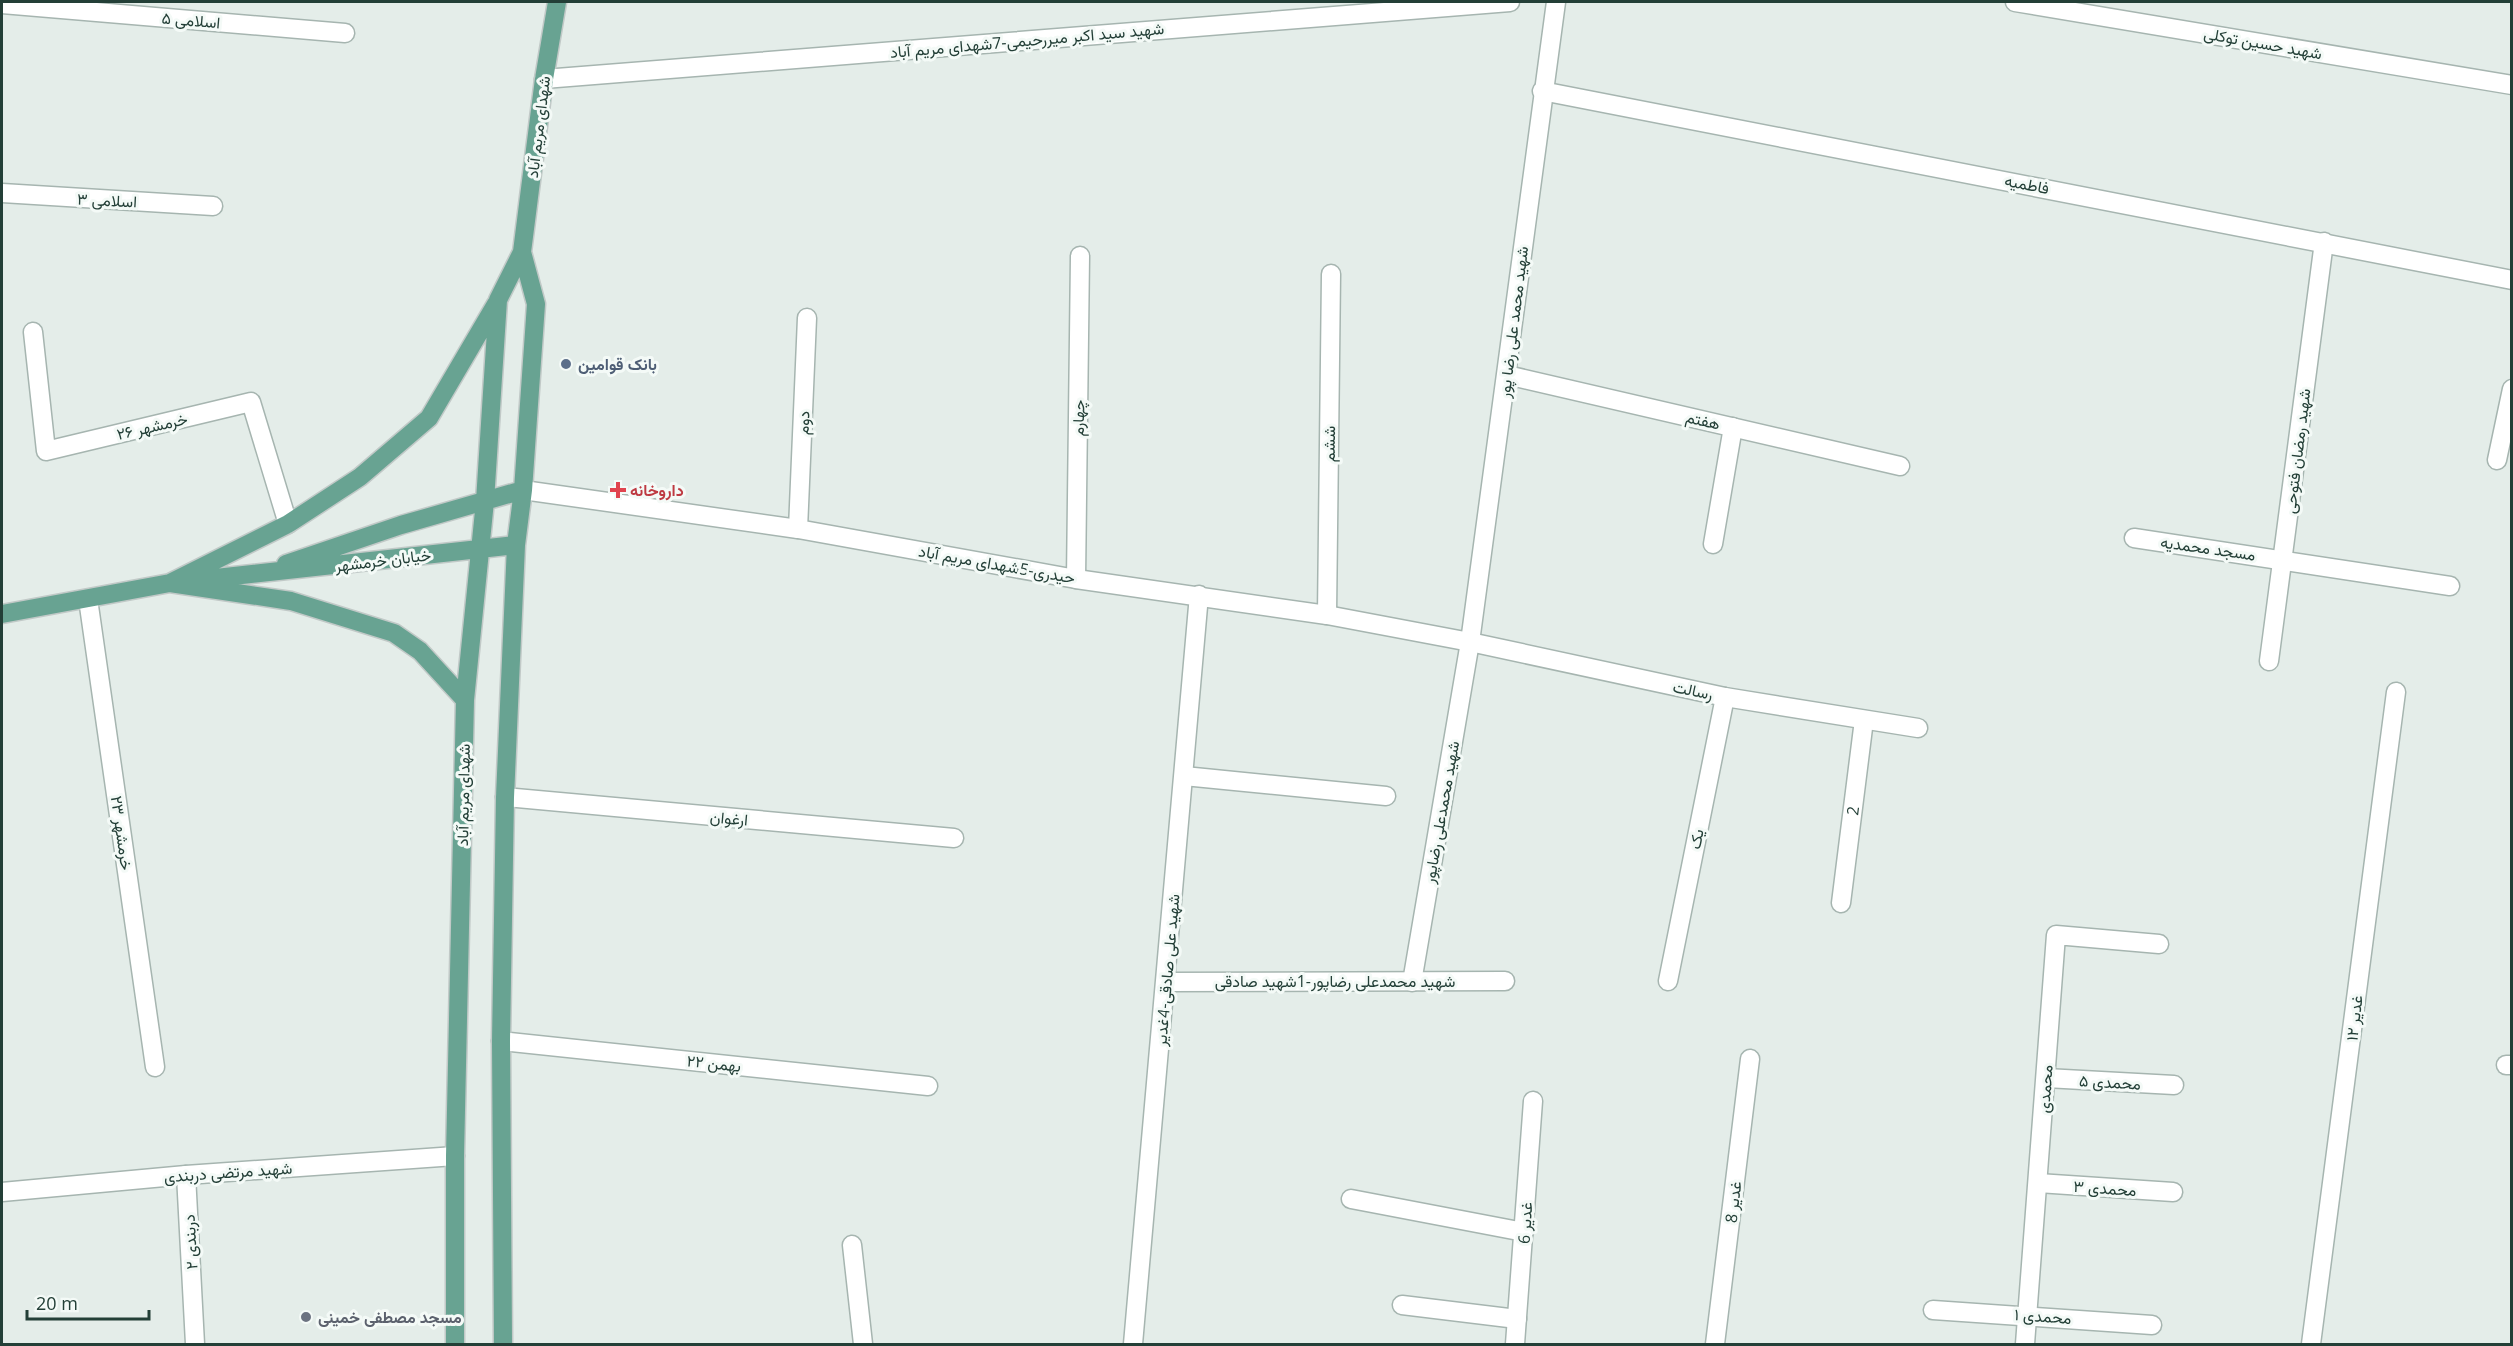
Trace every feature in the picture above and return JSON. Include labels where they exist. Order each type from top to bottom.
[{"type":"main road","name":"شهدای مریم آباد","points":[[455,1344],[455,1156],[465,700],[485,501],[498,300],[522,252],[544,79],[557,2]]},
{"type":"main road","name":"شهدای مریم آباد","points":[[503,1344],[501,1041],[505,797],[516,544],[523,490],[536,304],[522,252]]},
{"type":"main road","points":[[170,583],[288,524],[360,477],[429,418],[498,300]]},
{"type":"main road","name":"خیابان خرمشهر","points":[[250,576],[401,525],[523,490]]},
{"type":"main road","name":"خیابان خرمشهر","points":[[2,614],[170,583],[250,576],[516,544]]},
{"type":"main road","points":[[170,583],[291,601],[394,633],[420,651],[465,700]]},
{"type":"street","name":"شهید سید اکبر میررحیمی-7شهدای مریم آباد","points":[[544,79],[1510,2]]},
{"type":"street","name":"شهید محمد علی رضا پور","points":[[1470,642],[1507,375],[1542,91],[1556,2]]},
{"type":"street","name":"شهید حسین توکلی","points":[[2015,2],[2511,85]]},
{"type":"street","name":"اسلامی ۵","points":[[2,4],[345,33]]},
{"type":"street","name":"فاطمیه","points":[[1542,91],[2511,280]]},
{"type":"street","name":"اسلامی ۳","points":[[2,194],[213,206]]},
{"type":"street","name":"شهید رمضان فتوحی","points":[[2269,661],[2324,242]]},
{"type":"street","name":"چهارم","points":[[1076,579],[1080,256]]},
{"type":"street","name":"ششم","points":[[1327,615],[1330,274]]},
{"type":"street","name":"دوم","points":[[798,529],[807,318]]},
{"type":"street","name":"خرمشهر ۲۶","points":[[33,332],[46,451],[251,402],[288,524]]},
{"type":"street","name":"هفتم","points":[[1507,375],[1900,466]]},
{"type":"street","points":[[2496,460],[2511,389]]},
{"type":"street","points":[[1713,544],[1733,428]]},
{"type":"street","name":"حیدری-5شهدای مریم آباد","points":[[523,490],[798,529],[1076,579],[1327,615],[1470,642]]},
{"type":"street","name":"مسجد محمدیه","points":[[2134,538],[2450,586]]},
{"type":"street","name":"شهید علی صادقی-4غدیر","points":[[1134,1344],[1199,595]]},
{"type":"street","name":"خرمشهر ۲۳","points":[[88,599],[155,1067]]},
{"type":"street","name":"رسالت","points":[[1470,642],[1725,697],[1918,728]]},
{"type":"street","name":"شهید محمدعلی رضاپور","points":[[1412,982],[1470,642]]},
{"type":"street","name":"غدیر ۱۲","points":[[2312,1344],[2396,692]]},
{"type":"street","name":"یک","points":[[1668,981],[1725,697]]},
{"type":"street","name":"2","points":[[1841,903],[1864,720]]},
{"type":"street","points":[[1184,776],[1386,796]]},
{"type":"street","name":"ارغوان","points":[[505,797],[954,838]]},
{"type":"street","name":"محمدی","points":[[2025,1344],[2056,935],[2158,944]]},
{"type":"street","name":"شهید محمدعلی رضاپور-1شهید صادقی","points":[[1166,981],[1505,981]]},
{"type":"street","name":"۲۲ بهمن","points":[[501,1041],[928,1086]]},
{"type":"street","name":"غدیر 8","points":[[1715,1344],[1750,1059]]},
{"type":"street","name":"محمدی ۵","points":[[2046,1078],[2174,1085]]},
{"type":"street","name":"غدیر 6","points":[[1515,1344],[1533,1101]]},
{"type":"street","name":"شهید مرتضی دربندی","points":[[2,1192],[186,1175],[455,1156]]},
{"type":"street","name":"دربندی ۲","points":[[186,1175],[195,1344]]},
{"type":"street","name":"محمدی ۳","points":[[2038,1183],[2173,1192]]},
{"type":"street","points":[[1351,1199],[1524,1232]]},
{"type":"street","points":[[852,1245],[863,1344]]},
{"type":"street","points":[[1402,1305],[1517,1319]]},
{"type":"street","name":"محمدی ۱","points":[[1933,1310],[2152,1325]]},
{"type":"place","name":"بانک قوامین","points":[[566,364]]},
{"type":"place","name":"داروخانه","points":[[618,490]]},
{"type":"place","name":"مسجد مصطفی خمینی","points":[[306,1317]]}]
